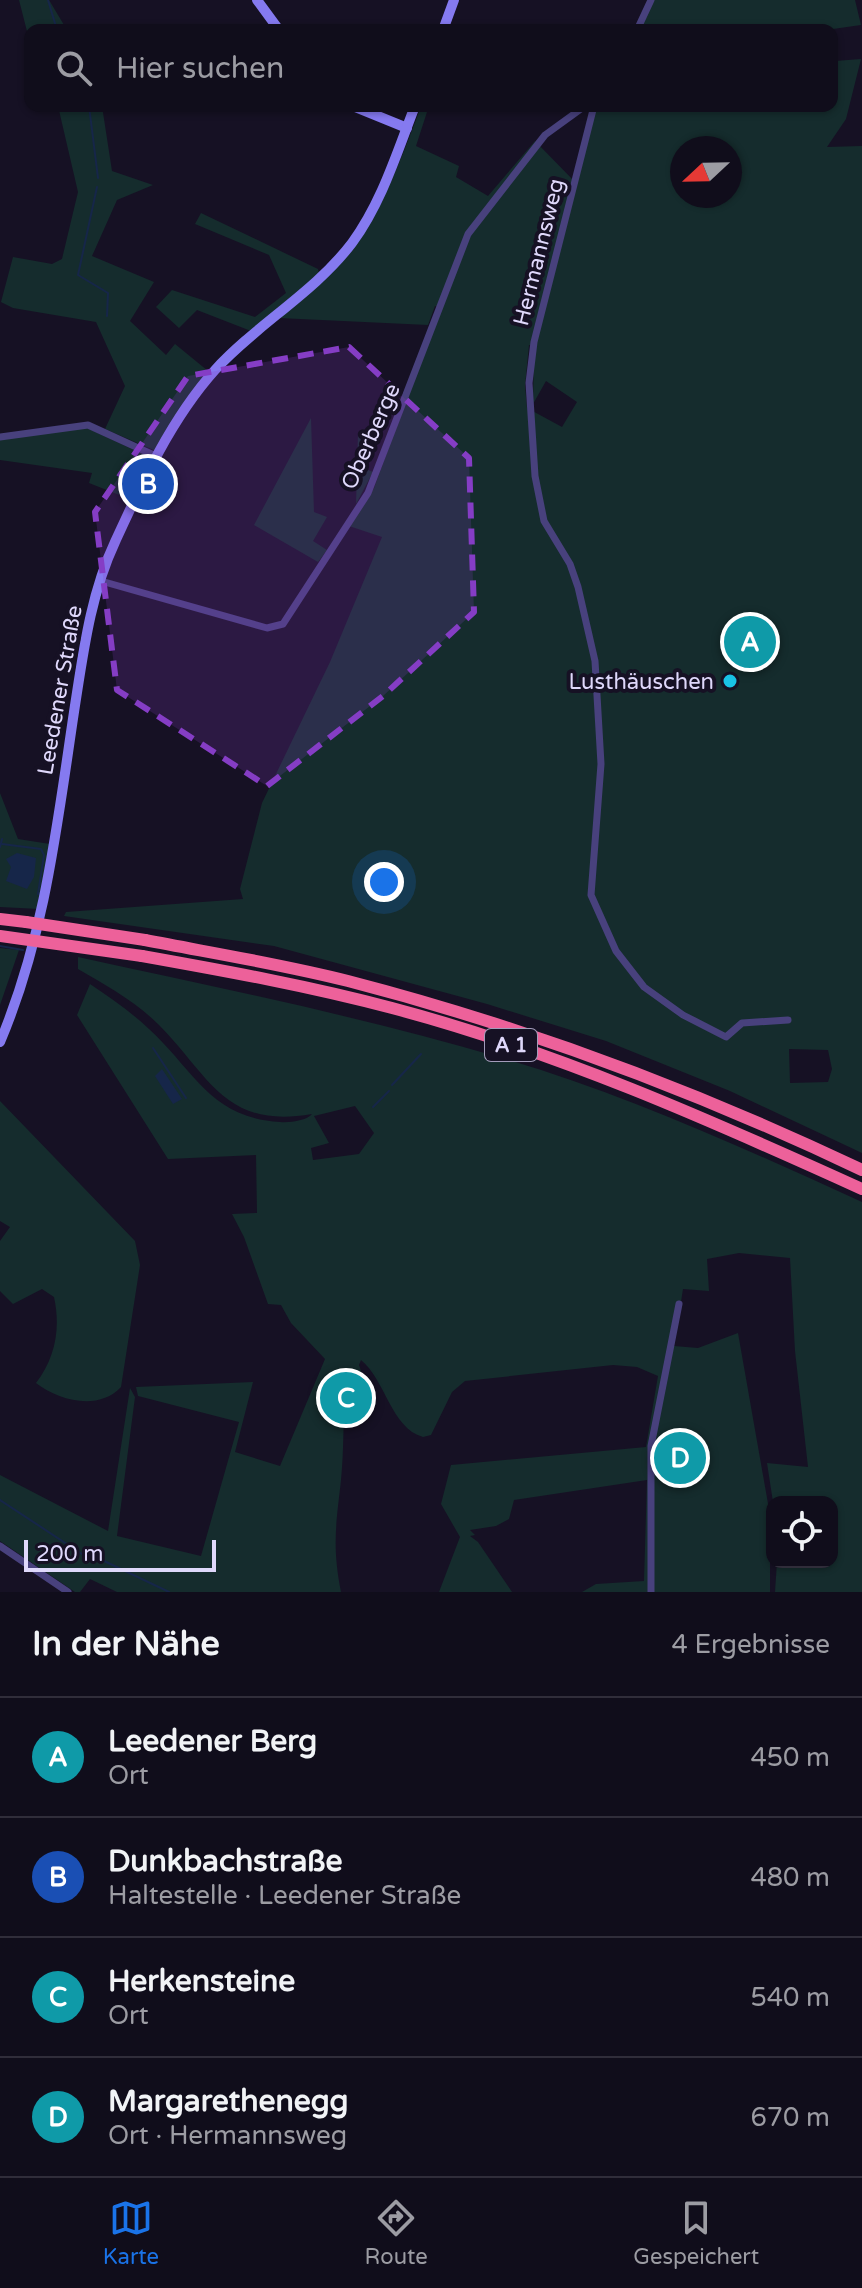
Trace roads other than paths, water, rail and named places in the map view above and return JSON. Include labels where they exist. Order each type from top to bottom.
[{"type":"highway","name":"A 1","points":[[0,919],[145,940],[346,981],[499,1025],[656,1080],[862,1170]]},
{"type":"highway","name":"A 1","points":[[0,936],[142,956],[314,989],[486,1037],[673,1106],[862,1189]]},
{"type":"street","points":[[257,0],[275,24]]},
{"type":"street","points":[[445,24],[454,0]]},
{"type":"street","points":[[640,24],[651,0]]},
{"type":"street","points":[[368,112],[407,128]]},
{"type":"street","name":"Leedener Straße","points":[[0,1042],[45,905],[90,616],[113,546],[185,408],[213,372],[314,285],[352,243],[386,181],[413,112]]},
{"type":"street","name":"Oberberge","points":[[101,581],[267,628],[283,624],[368,493],[468,234],[545,135],[577,112]]},
{"type":"street","name":"Hermannsweg","points":[[592,112],[534,342],[529,383],[535,476],[544,521],[570,564],[595,661],[601,764],[591,883],[593,906],[616,951],[644,987],[683,1015],[726,1037],[742,1023],[788,1020]]},
{"type":"street","points":[[0,437],[88,425],[158,457]]},
{"type":"street","points":[[651,1592],[651,1446],[679,1304]]},
{"type":"street","points":[[0,1546],[68,1592]]},
{"type":"water","points":[[17,853],[36,858],[34,877],[27,889],[6,881],[11,867],[6,859]]},
{"type":"water","points":[[162,1069],[182,1099],[173,1104],[155,1076]]},
{"type":"waterway","points":[[48,0],[55,24]]},
{"type":"waterway","points":[[90,112],[98,178]]},
{"type":"waterway","points":[[97,187],[78,275],[108,293],[107,316]]},
{"type":"waterway","points":[[0,847],[2,839]]},
{"type":"waterway","points":[[2,844],[41,849],[44,855],[38,894]]},
{"type":"waterway","points":[[0,946],[23,950]]},
{"type":"waterway","points":[[153,1048],[186,1098]]},
{"type":"waterway","points":[[392,1085],[421,1054]]},
{"type":"waterway","points":[[373,1107],[389,1091]]},
{"type":"waterway","points":[[0,1500],[91,1560],[102,1560],[169,1592]]},
{"type":"place","name":"Dunkbachstraße","points":[[148,484]]},
{"type":"place","name":"Leedener Berg","points":[[750,642]]},
{"type":"place","name":"Lusthäuschen","points":[[730,681]]},
{"type":"place","name":"Herkensteine","points":[[346,1398]]},
{"type":"place","name":"Margarethenegg","points":[[680,1458]]}]
